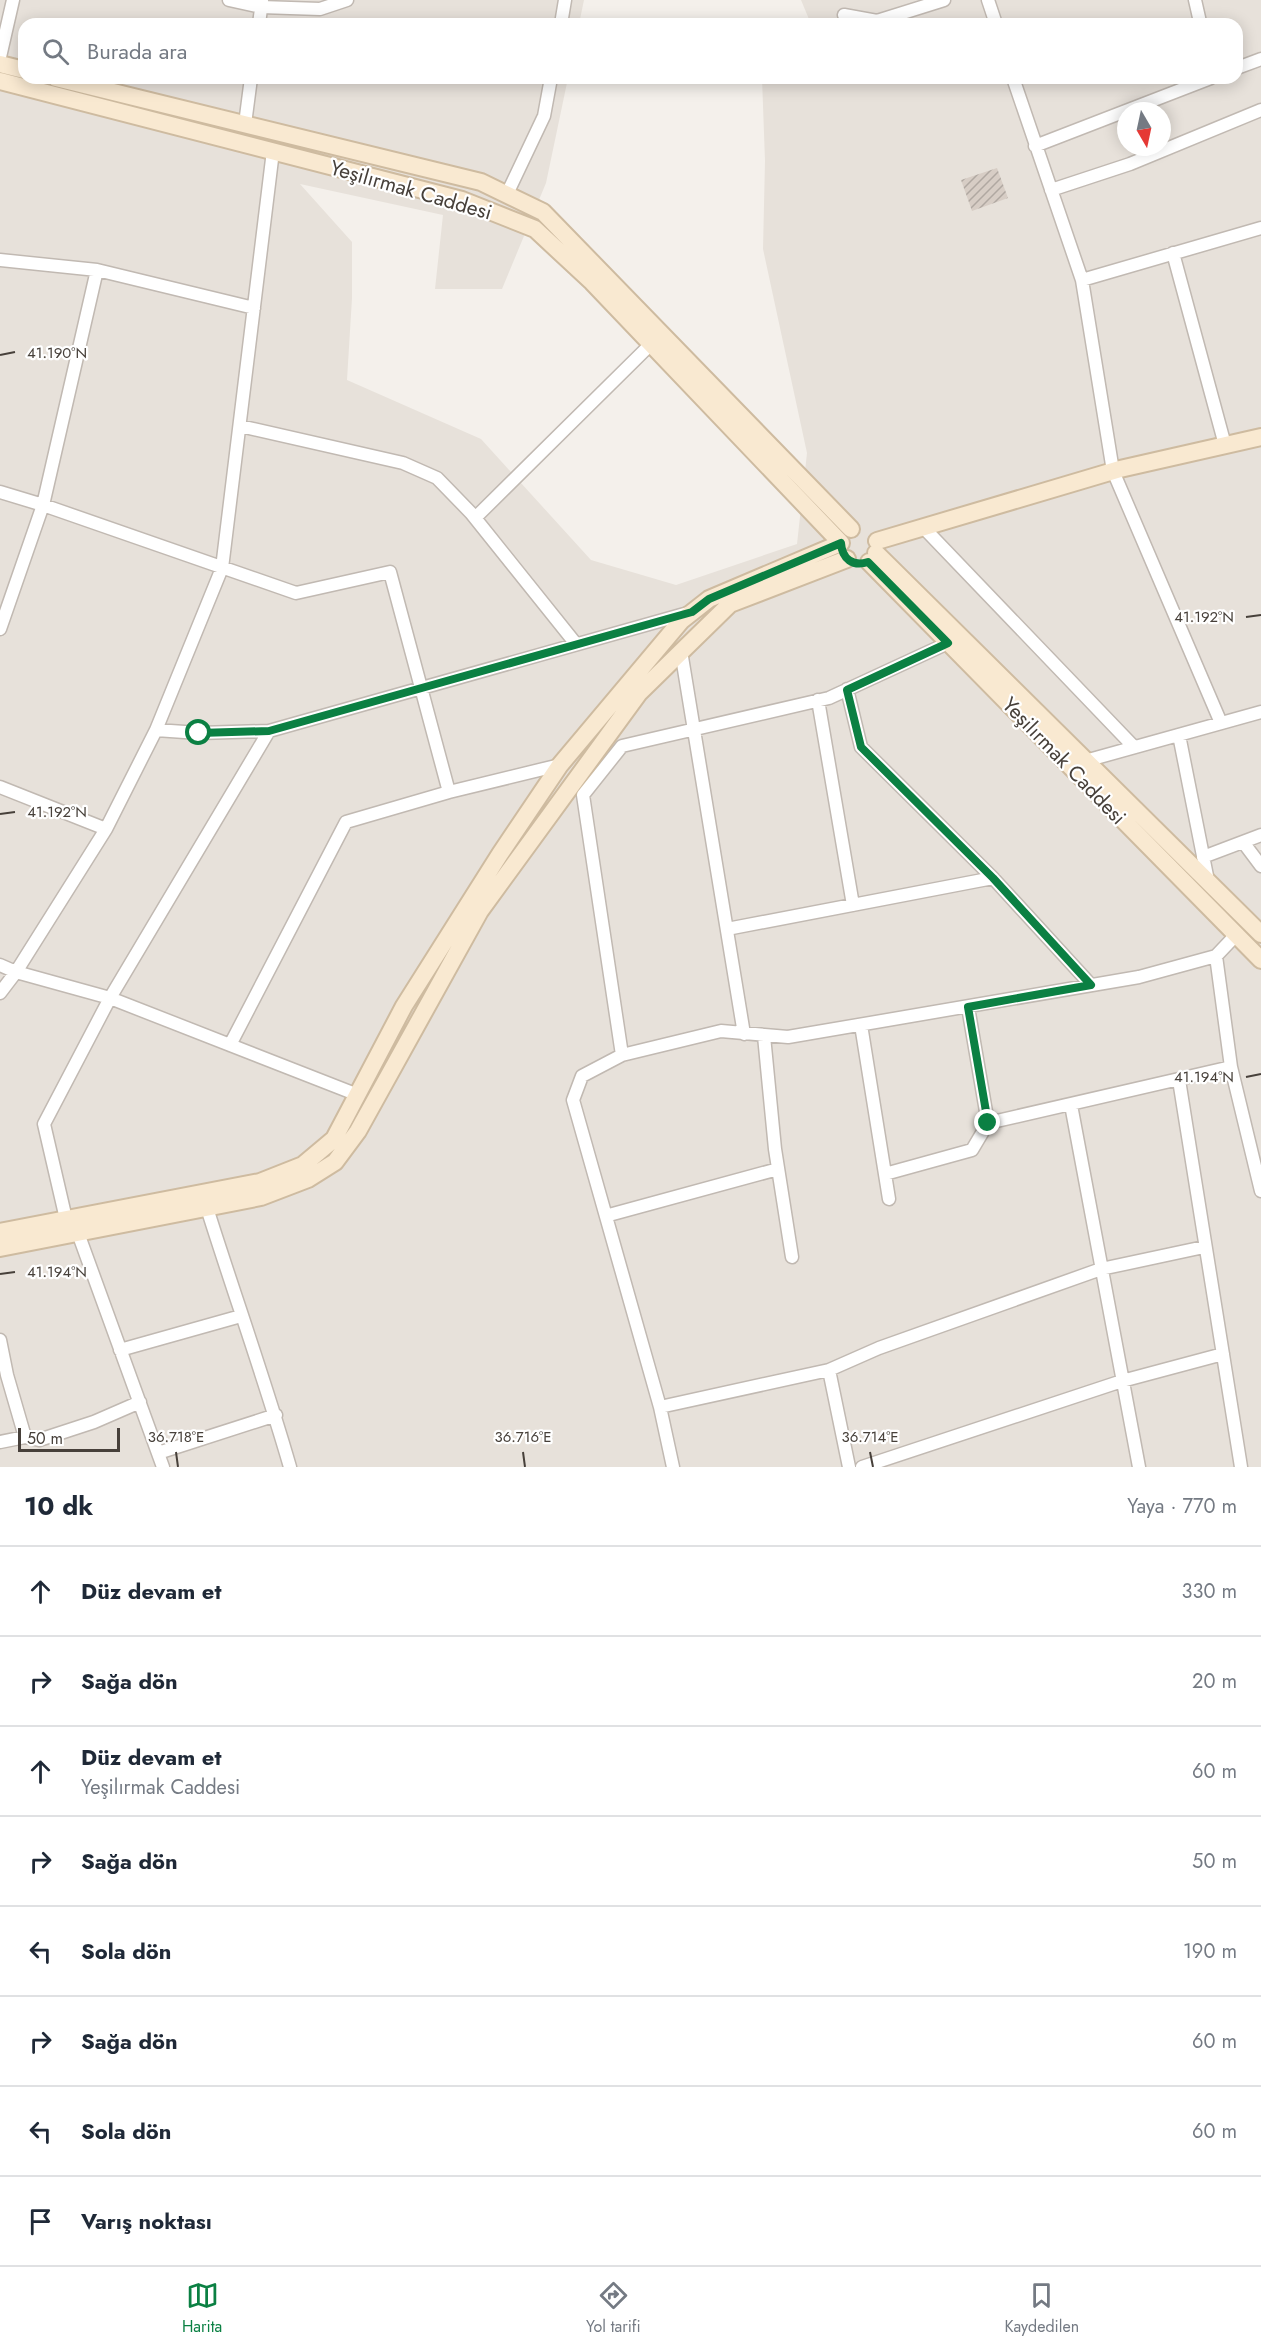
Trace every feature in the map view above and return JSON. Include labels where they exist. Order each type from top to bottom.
[{"type":"main road","points":[[0,64],[18,68]]},
{"type":"main road","name":"Yeşilırmak Caddesi","points":[[0,81],[462,200],[535,229],[592,282],[841,543]]},
{"type":"main road","name":"Yeşilırmak Caddesi","points":[[81,84],[481,182],[543,212],[851,529]]},
{"type":"main road","points":[[841,543],[843,555],[857,564],[874,552],[923,527],[1113,471],[1261,437]]},
{"type":"main road","points":[[0,1232],[260,1182],[303,1165],[334,1139],[404,1006],[500,854],[560,765],[681,621],[709,599],[841,543],[851,529],[870,531],[874,552]]},
{"type":"main road","name":"Yeşilırmak Caddesi","points":[[874,552],[948,643],[1261,960]]},
{"type":"main road","name":"Yeşilırmak Caddesi","points":[[874,552],[1208,883],[1260,931]]},
{"type":"main road","points":[[0,1248],[261,1197],[308,1179],[335,1162],[358,1131],[480,911],[639,693],[730,604],[847,559]]},
{"type":"street","points":[[0,57],[13,0]]},
{"type":"street","points":[[229,0],[320,9],[347,0]]},
{"type":"street","points":[[562,18],[565,0]]},
{"type":"street","points":[[887,18],[944,0]]},
{"type":"street","points":[[988,0],[994,18]]},
{"type":"street","points":[[1196,0],[1199,18]]},
{"type":"street","points":[[260,18],[261,3]]},
{"type":"street","points":[[844,15],[860,18]]},
{"type":"street","points":[[1243,66],[1261,59]]},
{"type":"street","points":[[245,124],[250,84]]},
{"type":"street","points":[[507,195],[544,116],[550,84]]},
{"type":"street","points":[[1015,84],[1082,280],[1113,471],[1221,723]]},
{"type":"street","points":[[1035,146],[1195,84]]},
{"type":"street","points":[[1051,190],[1130,164],[1261,110]]},
{"type":"street","points":[[0,993],[16,972],[106,829],[156,730],[222,568],[273,151]]},
{"type":"street","points":[[1082,280],[1261,228]]},
{"type":"street","points":[[1173,254],[1225,445]]},
{"type":"street","points":[[0,260],[97,270],[254,308]]},
{"type":"street","points":[[0,629],[43,505],[97,270]]},
{"type":"street","points":[[475,518],[651,344]]},
{"type":"street","points":[[240,426],[403,463],[437,478],[475,518],[576,645]]},
{"type":"street","points":[[0,492],[296,593],[390,572],[449,792]]},
{"type":"street","points":[[923,527],[1134,747]]},
{"type":"street","points":[[156,730],[199,733],[269,731],[692,612]]},
{"type":"street","points":[[622,1055],[583,795],[622,746],[818,700],[847,690],[948,643]]},
{"type":"street","points":[[681,651],[744,1034]]},
{"type":"street","points":[[847,690],[861,747],[993,878],[1091,985]]},
{"type":"street","points":[[818,700],[853,905]]},
{"type":"street","points":[[1085,761],[1261,712]]},
{"type":"street","points":[[66,1219],[44,1124],[110,998],[269,731]]},
{"type":"street","points":[[1179,735],[1208,883]]},
{"type":"street","points":[[230,1045],[346,822],[449,792],[560,765]]},
{"type":"street","points":[[0,787],[106,829]]},
{"type":"street","points":[[1203,857],[1261,835]]},
{"type":"street","points":[[1243,842],[1261,866]]},
{"type":"street","points":[[727,929],[993,878]]},
{"type":"street","points":[[673,1467],[660,1407],[573,1100],[582,1076],[622,1055],[721,1031],[788,1037],[1139,977],[1216,956],[1235,936]]},
{"type":"street","points":[[1216,956],[1231,1067],[1261,1191]]},
{"type":"street","points":[[0,965],[16,972],[110,998],[357,1095]]},
{"type":"street","points":[[885,1174],[972,1150],[988,1123],[968,1007]]},
{"type":"street","points":[[861,1025],[889,1199]]},
{"type":"street","points":[[764,1036],[778,1169],[792,1257]]},
{"type":"street","points":[[988,1123],[1231,1067]]},
{"type":"street","points":[[1179,1080],[1241,1467]]},
{"type":"street","points":[[1071,1105],[1139,1467]]},
{"type":"street","points":[[609,1215],[778,1169]]},
{"type":"street","points":[[207,1208],[241,1316],[276,1415],[290,1467]]},
{"type":"street","points":[[78,1233],[163,1467]]},
{"type":"street","points":[[660,1407],[829,1370],[879,1348],[1101,1269],[1204,1247]]},
{"type":"street","points":[[120,1350],[241,1316]]},
{"type":"street","points":[[0,1340],[7,1375],[25,1437]]},
{"type":"street","points":[[862,1467],[1122,1381],[1223,1354]]},
{"type":"street","points":[[829,1370],[849,1467]]},
{"type":"street","points":[[0,1442],[25,1437],[39,1440],[94,1422],[140,1402]]},
{"type":"street","points":[[158,1453],[276,1415]]},
{"type":"shaded area","points":[[0,0],[584,0],[580,18],[18,18],[18,84],[567,84],[546,183],[502,289],[435,289],[443,215],[300,184],[352,242],[352,298],[347,380],[481,439],[591,560],[676,585],[797,544],[807,453],[763,249],[765,161],[762,84],[1243,84],[1243,18],[808,18],[801,0],[1261,0],[1261,1467],[0,1467]]},
{"type":"building","points":[[997,168],[1008,198],[972,211],[961,180]]},
{"type":"route","points":[[199,733],[269,731],[692,612],[709,599],[841,543],[843,555],[847,559],[857,564],[868,562],[948,643],[847,690],[861,747],[993,878],[1091,985],[968,1007],[988,1123]]}]
